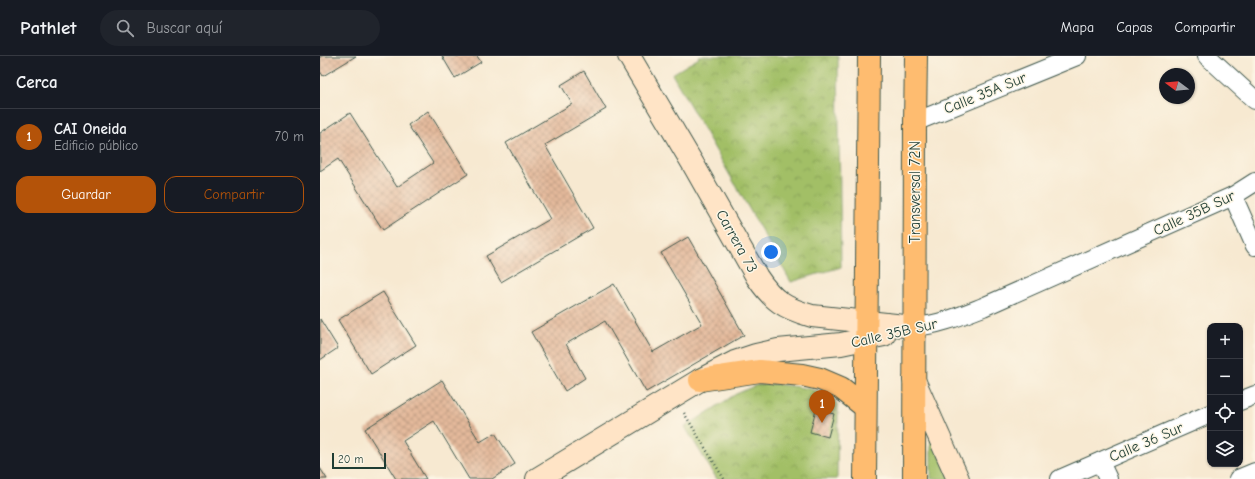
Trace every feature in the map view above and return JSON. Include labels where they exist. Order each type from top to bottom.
[{"type":"main road","points":[[865,479],[869,56]]},
{"type":"main road","name":"Transversal 72N","points":[[914,479],[916,56]]},
{"type":"main road","points":[[700,380],[760,371],[802,375],[820,379],[842,388],[865,407]]},
{"type":"street","name":"Carrera 73","points":[[629,56],[694,164],[757,277],[767,292],[781,304],[796,311],[866,330],[914,327]]},
{"type":"street","name":"Calle 35A Sur","points":[[915,122],[1077,56]]},
{"type":"street","points":[[1207,56],[1255,100]]},
{"type":"street","name":"Calle 35B Sur","points":[[914,327],[929,326],[951,320],[983,307],[1233,196],[1255,182]]},
{"type":"street","points":[[1233,196],[1255,246]]},
{"type":"street","name":"Calle 35B Sur","points":[[537,479],[700,380],[736,362],[756,355],[778,350],[841,344],[866,330]]},
{"type":"street","points":[[914,380],[958,479]]},
{"type":"street","points":[[1243,400],[1255,395]]},
{"type":"street","name":"Calle 36 Sur","points":[[1060,479],[1207,415]]},
{"type":"street","points":[[1100,462],[1108,479]]},
{"type":"street","points":[[1238,479],[1255,472]]},
{"type":"path","points":[[673,396],[724,479]]},
{"type":"green space","points":[[698,56],[838,56],[841,267],[791,282],[672,74],[699,58]]},
{"type":"green space","points":[[775,384],[814,390],[833,398],[838,406],[837,479],[717,479],[685,427],[736,394],[757,385]]},
{"type":"green space","points":[[931,431],[951,479],[931,479]]},
{"type":"building","points":[[320,56],[356,56],[323,76],[320,71]]},
{"type":"building","points":[[442,56],[477,56],[481,62],[455,78]]},
{"type":"building","points":[[584,71],[606,109],[545,145],[593,228],[501,282],[486,256],[550,219],[506,143],[572,104],[561,85]]},
{"type":"building","points":[[428,111],[468,174],[383,230],[338,159],[320,171],[320,133],[350,113],[397,187],[433,163],[408,125]]},
{"type":"building","points":[[688,237],[744,335],[646,392],[605,321],[566,344],[585,378],[565,391],[531,332],[614,284],[653,352],[702,324],[661,253]]},
{"type":"building","points":[[383,292],[416,345],[371,374],[338,320]]},
{"type":"building","points":[[320,319],[338,348],[320,360]]},
{"type":"building","points":[[442,380],[480,442],[495,433],[515,464],[492,479],[469,479],[434,421],[403,441],[426,479],[396,479],[365,429]]},
{"type":"building","points":[[816,409],[834,414],[828,437],[810,432]]},
{"type":"building","points":[[320,468],[327,479],[320,479]]},
{"type":"place","name":"CAI Oneida","points":[[822,423]]}]
